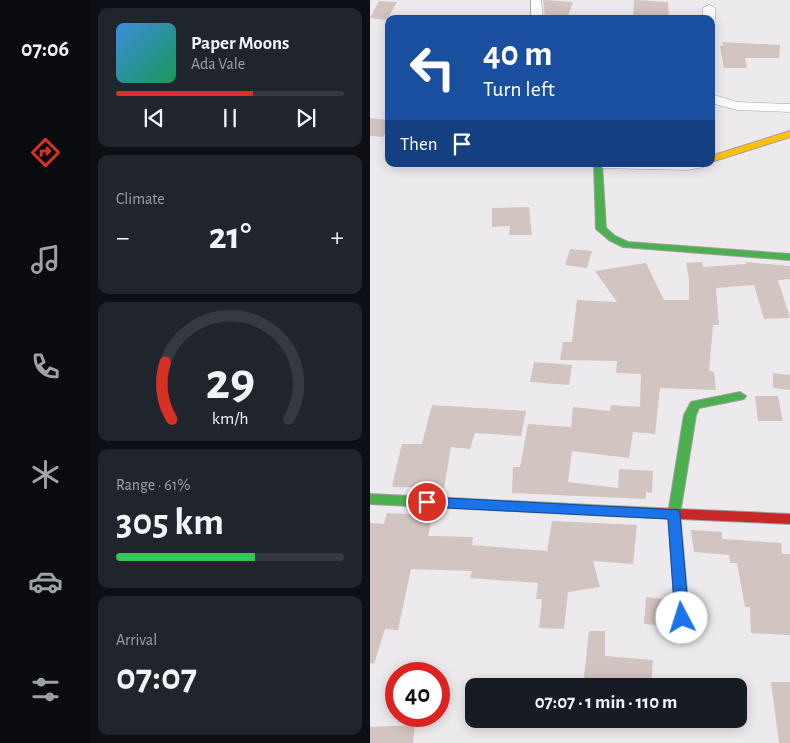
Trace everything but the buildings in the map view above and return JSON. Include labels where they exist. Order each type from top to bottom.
[{"type":"street","points":[[536,0],[537,15]]},
{"type":"street","points":[[715,101],[731,105],[790,108]]},
{"type":"street","points":[[715,158],[790,134]]},
{"type":"street","points":[[598,167],[601,229],[612,238],[626,245],[790,257]]},
{"type":"street","points":[[684,635],[674,514],[690,415],[695,405],[740,396]]},
{"type":"street","points":[[370,499],[790,519]]},
{"type":"traffic: fast","points":[[598,167],[601,229],[612,238],[626,245],[790,257]]},
{"type":"traffic: fast","points":[[684,635],[674,514],[690,415],[695,405],[740,396]]},
{"type":"traffic: fast","points":[[370,499],[612,511]]},
{"type":"traffic: slow","points":[[715,158],[790,134]]},
{"type":"traffic: jam","points":[[612,511],[790,519]]},
{"type":"route","points":[[427,502],[674,514],[682,618]]}]
